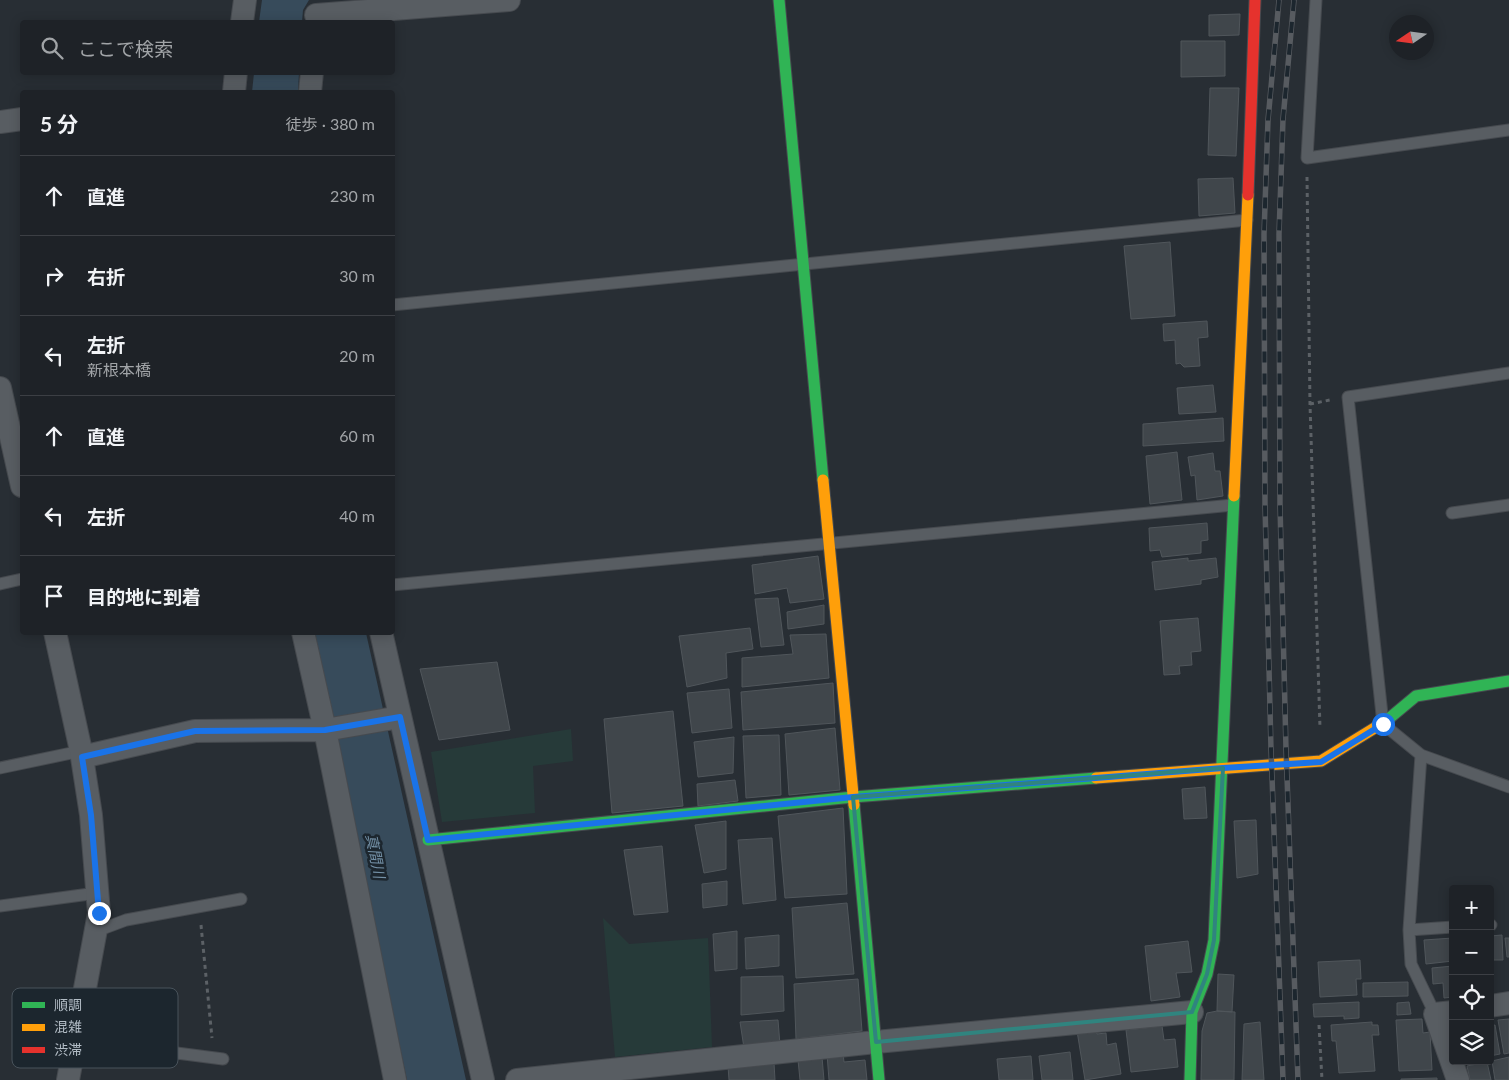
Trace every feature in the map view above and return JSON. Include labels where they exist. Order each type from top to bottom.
[{"type":"street","points":[[242,20],[245,0]]},
{"type":"street","points":[[319,13],[509,0]]},
{"type":"street","points":[[779,0],[879,1080]]},
{"type":"street","points":[[1190,1080],[1192,1012],[1207,974],[1214,940],[1247,220],[1255,0]]},
{"type":"street","points":[[234,90],[236,75]]},
{"type":"street","points":[[310,90],[312,75]]},
{"type":"street","points":[[0,122],[20,119]]},
{"type":"street","points":[[0,388],[20,477]]},
{"type":"street","points":[[56,635],[81,754],[91,815],[98,893],[99,913],[85,988]]},
{"type":"street","points":[[304,635],[325,730],[395,1080]]},
{"type":"street","points":[[382,635],[483,1080]]},
{"type":"street","points":[[428,840],[853,797],[1321,762],[1383,724],[1416,696],[1509,681]]},
{"type":"street","points":[[81,754],[195,731],[325,730],[400,717]]},
{"type":"street","points":[[1494,1005],[1509,1003]]},
{"type":"street","points":[[517,1080],[876,1042],[1192,1012]]},
{"type":"street","points":[[1444,1013],[1458,1080]]},
{"type":"lane","points":[[1316,0],[1307,158],[1509,130]]},
{"type":"lane","points":[[395,305],[1247,220]]},
{"type":"lane","points":[[1509,373],[1348,397],[1383,724],[1421,755],[1509,787]]},
{"type":"lane","points":[[395,585],[1233,505]]},
{"type":"lane","points":[[1452,513],[1509,505]]},
{"type":"lane","points":[[0,584],[20,579]]},
{"type":"lane","points":[[0,768],[81,754]]},
{"type":"lane","points":[[1421,755],[1409,930],[1411,964],[1444,1013]]},
{"type":"lane","points":[[0,906],[98,893]]},
{"type":"lane","points":[[94,932],[126,920],[241,899]]},
{"type":"lane","points":[[1409,930],[1449,927]]},
{"type":"lane","points":[[178,1054],[218,1059]]},
{"type":"path","points":[[1307,158],[1310,404],[1321,762]]},
{"type":"path","points":[[199,907],[218,1059]]},
{"type":"path","points":[[1319,1025],[1322,1080]]},
{"type":"highlighted area","points":[[1223,768],[1214,940],[1207,974],[1192,1012],[876,1042],[853,797]]},
{"type":"green space","points":[[571,729],[573,761],[533,766],[535,813],[442,822],[431,752]]},
{"type":"green space","points":[[603,918],[629,944],[708,938],[712,1047],[615,1057]]},
{"type":"water","points":[[262,0],[309,0],[303,10],[302,20],[259,20]]},
{"type":"water","points":[[254,75],[299,75],[298,90],[252,90]]},
{"type":"water","name":"真間川","points":[[312,635],[366,635],[466,1080],[407,1080]]},
{"type":"building","points":[[1240,14],[1239,35],[1209,36],[1209,15]]},
{"type":"building","points":[[1181,41],[1225,41],[1225,76],[1181,77]]},
{"type":"building","points":[[1210,88],[1239,88],[1236,156],[1208,155]]},
{"type":"building","points":[[1233,178],[1235,213],[1199,216],[1198,179]]},
{"type":"building","points":[[1170,242],[1175,316],[1131,319],[1124,246]]},
{"type":"building","points":[[1207,321],[1208,337],[1198,338],[1200,366],[1184,367],[1180,363],[1176,364],[1175,340],[1164,341],[1163,324]]},
{"type":"building","points":[[1213,385],[1216,412],[1179,414],[1177,388]]},
{"type":"building","points":[[1223,418],[1224,441],[1143,446],[1143,424]]},
{"type":"building","points":[[1177,452],[1182,500],[1150,504],[1146,456]]},
{"type":"building","points":[[1213,453],[1215,471],[1220,471],[1223,496],[1197,500],[1195,475],[1191,476],[1188,457]]},
{"type":"building","points":[[1207,523],[1208,540],[1201,541],[1201,553],[1162,557],[1160,550],[1150,551],[1149,528]]},
{"type":"building","points":[[818,556],[824,599],[790,603],[787,588],[755,594],[752,565]]},
{"type":"building","points":[[1188,558],[1188,561],[1216,558],[1218,577],[1201,580],[1201,584],[1155,590],[1152,562]]},
{"type":"building","points":[[778,598],[784,645],[761,647],[755,599]]},
{"type":"building","points":[[824,605],[824,624],[788,629],[787,612]]},
{"type":"building","points":[[1198,618],[1201,651],[1191,652],[1192,665],[1179,666],[1180,674],[1164,675],[1160,621]]},
{"type":"building","points":[[750,628],[753,649],[726,653],[727,678],[687,687],[679,636]]},
{"type":"building","points":[[826,634],[829,678],[742,687],[742,658],[793,654],[790,635]]},
{"type":"building","points":[[497,662],[510,730],[439,740],[420,669]]},
{"type":"building","points":[[833,683],[835,723],[743,730],[741,692]]},
{"type":"building","points":[[729,689],[732,728],[692,733],[687,693]]},
{"type":"building","points":[[673,711],[683,806],[612,813],[604,719]]},
{"type":"building","points":[[835,728],[840,790],[789,795],[785,734]]},
{"type":"building","points":[[779,735],[781,795],[746,798],[743,736]]},
{"type":"building","points":[[734,737],[733,773],[698,777],[694,742]]},
{"type":"building","points":[[735,780],[738,801],[698,806],[697,784]]},
{"type":"building","points":[[1205,787],[1207,818],[1184,819],[1182,789]]},
{"type":"building","points":[[843,808],[847,894],[785,898],[778,816]]},
{"type":"building","points":[[1256,820],[1258,874],[1237,878],[1234,821]]},
{"type":"building","points":[[726,821],[726,869],[704,873],[695,825]]},
{"type":"building","points":[[772,838],[776,900],[743,904],[738,840]]},
{"type":"building","points":[[662,846],[668,912],[634,915],[624,850]]},
{"type":"building","points":[[727,881],[727,905],[703,908],[702,884]]},
{"type":"building","points":[[847,903],[854,974],[796,978],[792,908]]},
{"type":"building","points":[[737,931],[737,969],[715,971],[713,934]]},
{"type":"building","points":[[779,935],[779,966],[746,969],[745,938]]},
{"type":"building","points":[[1502,935],[1503,960],[1494,960],[1494,936]]},
{"type":"building","points":[[1449,938],[1449,961],[1426,964],[1424,940]]},
{"type":"building","points":[[1505,938],[1509,938],[1509,957],[1507,957]]},
{"type":"building","points":[[1188,941],[1192,972],[1176,973],[1180,997],[1151,1001],[1145,946]]},
{"type":"building","points":[[1360,960],[1361,979],[1356,979],[1357,995],[1320,997],[1318,962]]},
{"type":"building","points":[[1449,966],[1449,997],[1444,998],[1443,983],[1433,984],[1432,968]]},
{"type":"building","points":[[1218,974],[1234,975],[1232,1012],[1217,1011]]},
{"type":"building","points":[[783,976],[784,1011],[741,1015],[741,977]]},
{"type":"building","points":[[858,979],[862,1031],[796,1039],[794,984]]},
{"type":"building","points":[[1408,982],[1408,996],[1363,997],[1363,983]]},
{"type":"building","points":[[1359,1002],[1359,1018],[1344,1019],[1344,1016],[1314,1017],[1313,1004]]},
{"type":"building","points":[[1409,1002],[1411,1014],[1397,1015],[1397,1003]]},
{"type":"building","points":[[1217,1011],[1235,1012],[1234,1080],[1201,1080],[1202,1031],[1207,1013]]},
{"type":"building","points":[[1422,1019],[1423,1033],[1430,1032],[1432,1070],[1399,1071],[1396,1020]]},
{"type":"building","points":[[1509,1019],[1509,1053],[1504,1054],[1498,1020]]},
{"type":"building","points":[[778,1020],[780,1045],[744,1048],[740,1022]]},
{"type":"building","points":[[1260,1022],[1264,1080],[1242,1080],[1244,1024]]},
{"type":"building","points":[[1372,1022],[1372,1025],[1378,1025],[1379,1035],[1372,1035],[1375,1071],[1339,1073],[1336,1041],[1332,1041],[1331,1025]]},
{"type":"building","points":[[1494,1025],[1500,1054],[1494,1055]]},
{"type":"building","points":[[1162,1026],[1164,1040],[1175,1039],[1178,1067],[1131,1072],[1126,1030]]},
{"type":"building","points":[[1096,1028],[1097,1034],[1106,1033],[1107,1045],[1116,1043],[1121,1074],[1085,1080],[1077,1031]]},
{"type":"building","points":[[1070,1052],[1073,1080],[1042,1080],[1039,1056]]},
{"type":"building","points":[[843,1053],[844,1062],[865,1060],[867,1080],[829,1080],[827,1054]]},
{"type":"building","points":[[1031,1056],[1033,1080],[999,1080],[997,1059]]},
{"type":"building","points":[[822,1057],[824,1080],[800,1080],[798,1060]]},
{"type":"building","points":[[1509,1057],[1509,1080],[1495,1080],[1493,1065],[1494,1061]]},
{"type":"building","points":[[774,1063],[775,1080],[729,1080],[728,1066]]},
{"type":"building","points":[[1488,1065],[1491,1080],[1470,1080],[1467,1066]]},
{"type":"building","points":[[1437,1078],[1437,1080],[1401,1080],[1401,1079]]},
{"type":"railway","points":[[1279,0],[1268,120],[1264,234],[1265,505],[1271,749],[1283,1080]]},
{"type":"railway","points":[[1294,0],[1283,119],[1279,234],[1280,505],[1286,749],[1298,1080]]},
{"type":"traffic: fast","points":[[779,0],[823,480]]},
{"type":"traffic: fast","points":[[1190,1080],[1192,1012],[1207,974],[1214,940],[1234,496]]},
{"type":"traffic: fast","points":[[1386,721],[1416,696],[1509,681]]},
{"type":"traffic: fast","points":[[428,840],[853,797],[1096,778]]},
{"type":"traffic: fast","points":[[854,805],[879,1080]]},
{"type":"traffic: slow","points":[[1234,496],[1248,195]]},
{"type":"traffic: slow","points":[[823,480],[854,805]]},
{"type":"traffic: slow","points":[[1096,778],[1321,761],[1386,721]]},
{"type":"traffic: jam","points":[[1248,195],[1255,0]]},
{"type":"route","points":[[99,913],[91,815],[82,757],[195,731],[325,730],[400,717],[428,840],[853,797],[1321,762],[1383,724]]}]
